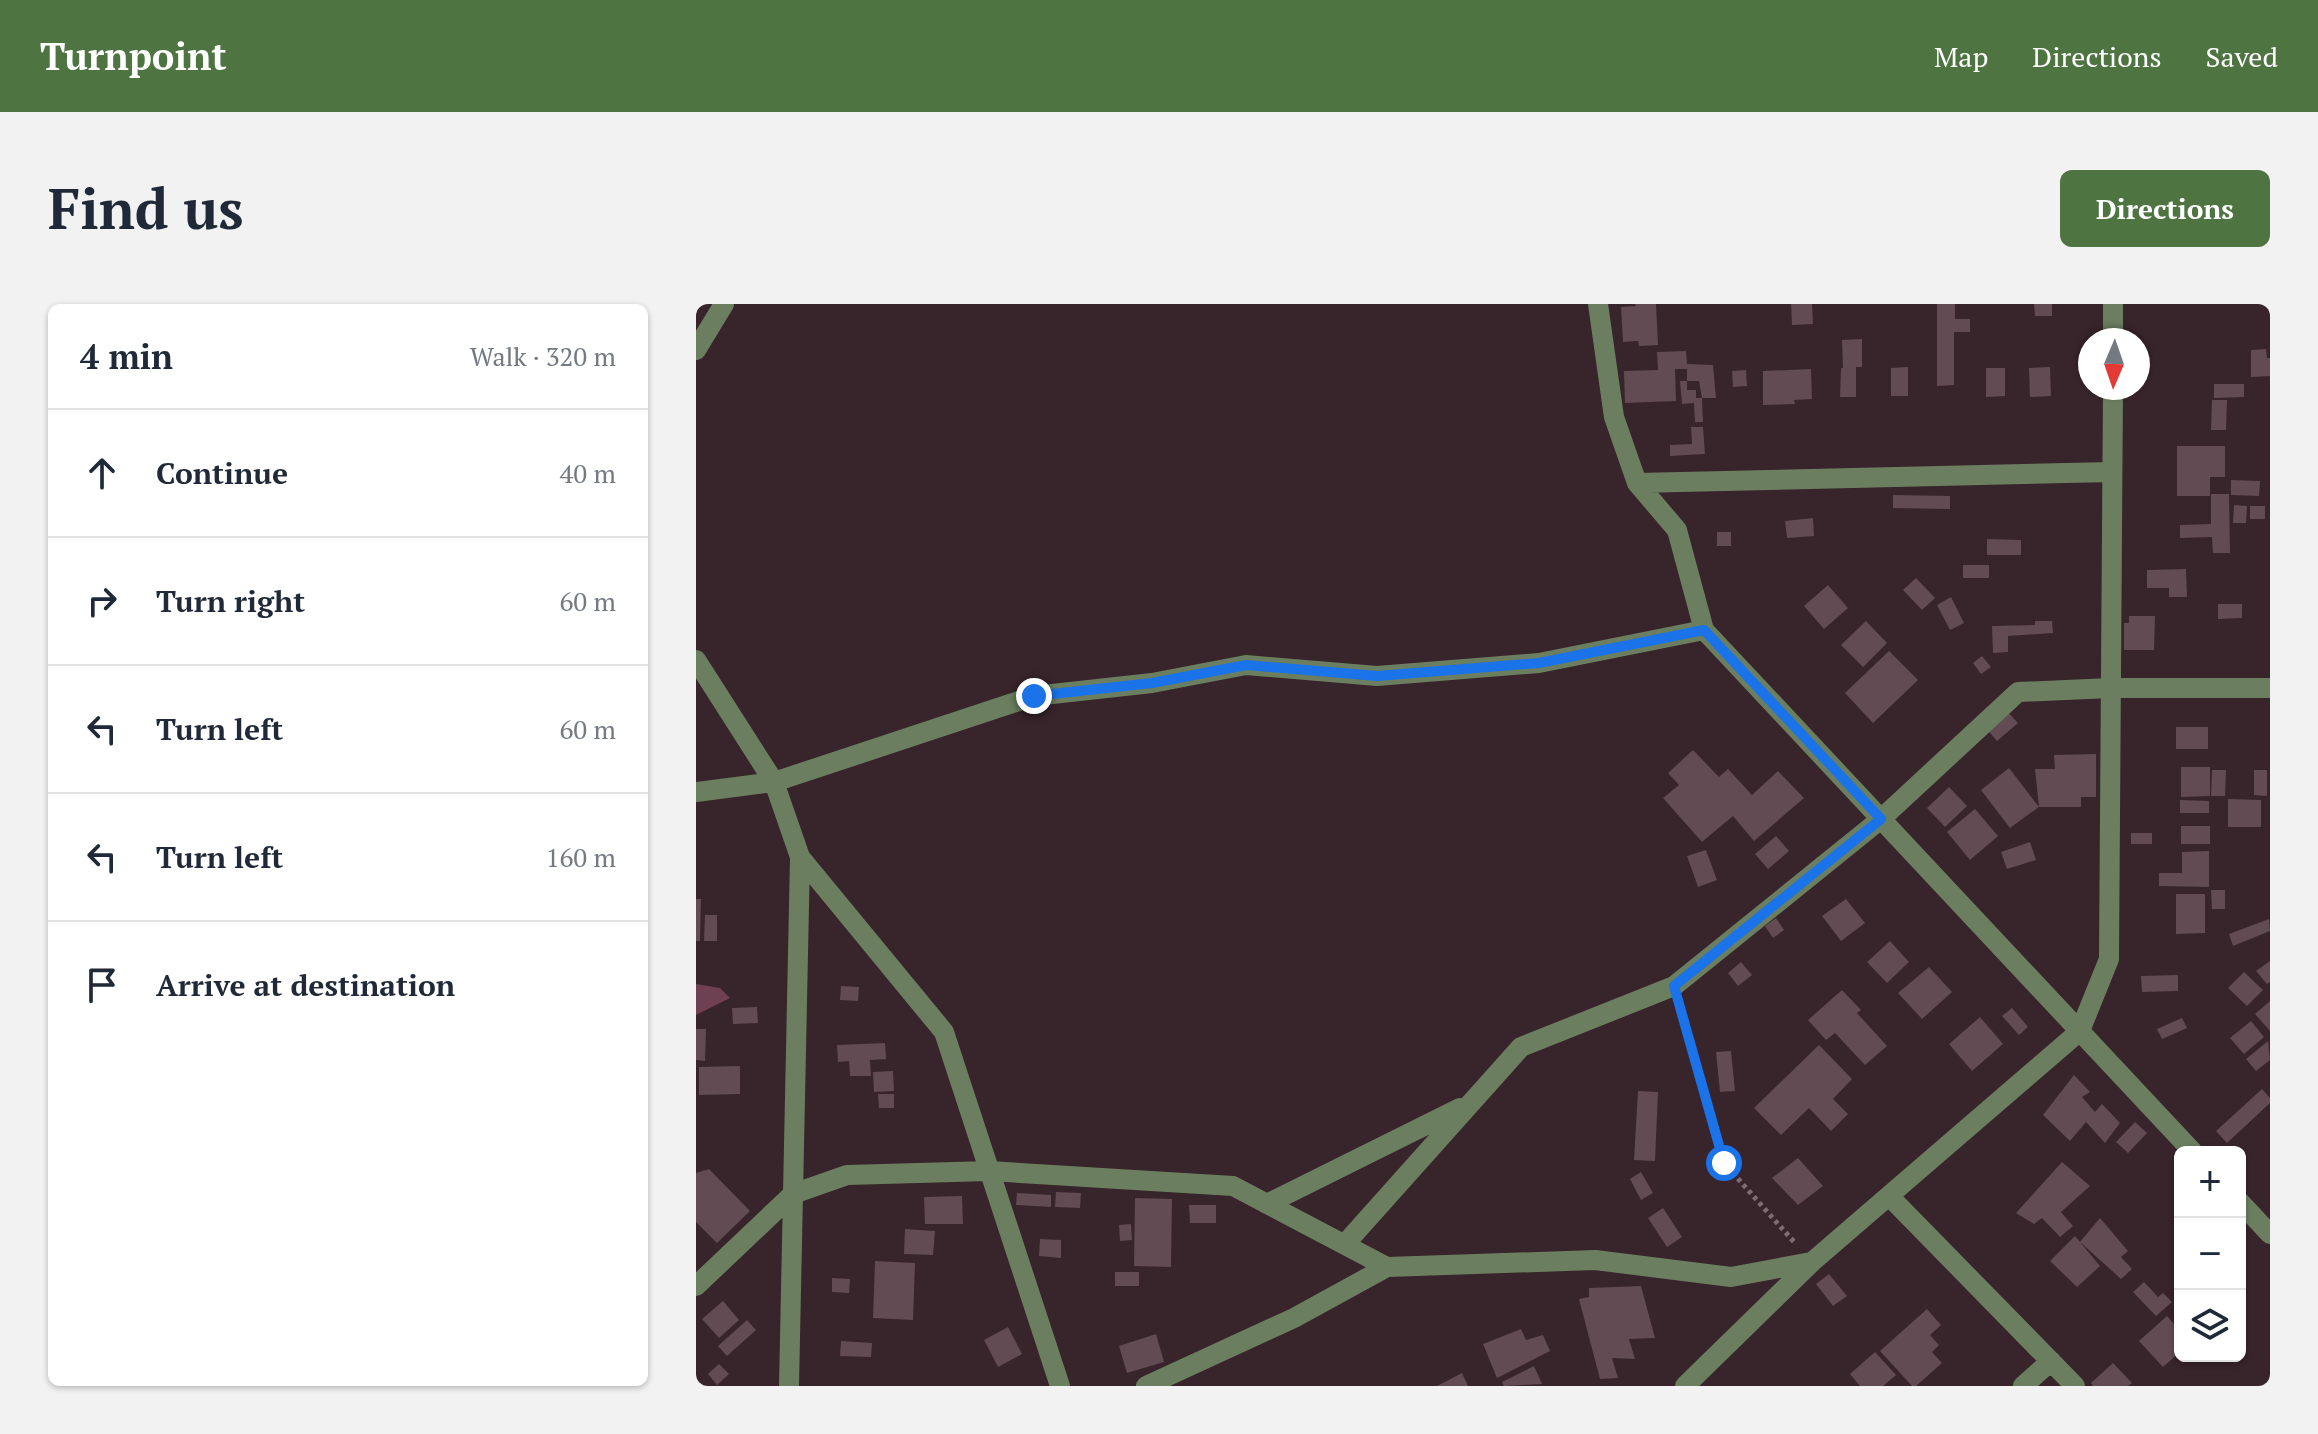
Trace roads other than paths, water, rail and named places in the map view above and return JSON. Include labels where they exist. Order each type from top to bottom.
[{"type":"street","points":[[696,350],[724,304]]},
{"type":"street","points":[[1598,304],[1614,417],[1637,483],[1677,530],[1704,630],[2187,1146]]},
{"type":"street","points":[[2113,304],[2113,328]]},
{"type":"street","points":[[1685,1386],[1812,1262],[2080,1031],[2109,959],[2113,400]]},
{"type":"street","points":[[1637,483],[2112,472]]},
{"type":"street","points":[[696,792],[774,782],[1034,696],[1152,683],[1246,665],[1377,676],[1539,663],[1704,630]]},
{"type":"street","points":[[696,660],[774,782],[800,857],[789,1386]]},
{"type":"street","points":[[1345,1244],[1521,1047],[1674,986],[1881,819],[2018,692],[2111,688],[2270,688]]},
{"type":"street","points":[[800,857],[944,1032],[1060,1386]]},
{"type":"street","points":[[1267,1204],[1470,1103]]},
{"type":"street","points":[[696,1286],[793,1194],[847,1175],[989,1171],[1233,1186],[1387,1267]]},
{"type":"street","points":[[1889,1196],[2075,1386]]},
{"type":"street","points":[[2246,1208],[2270,1234]]},
{"type":"street","points":[[1146,1386],[1294,1318],[1387,1267],[1595,1260],[1731,1277],[1812,1262]]},
{"type":"street","points":[[2023,1386],[2051,1361]]}]
